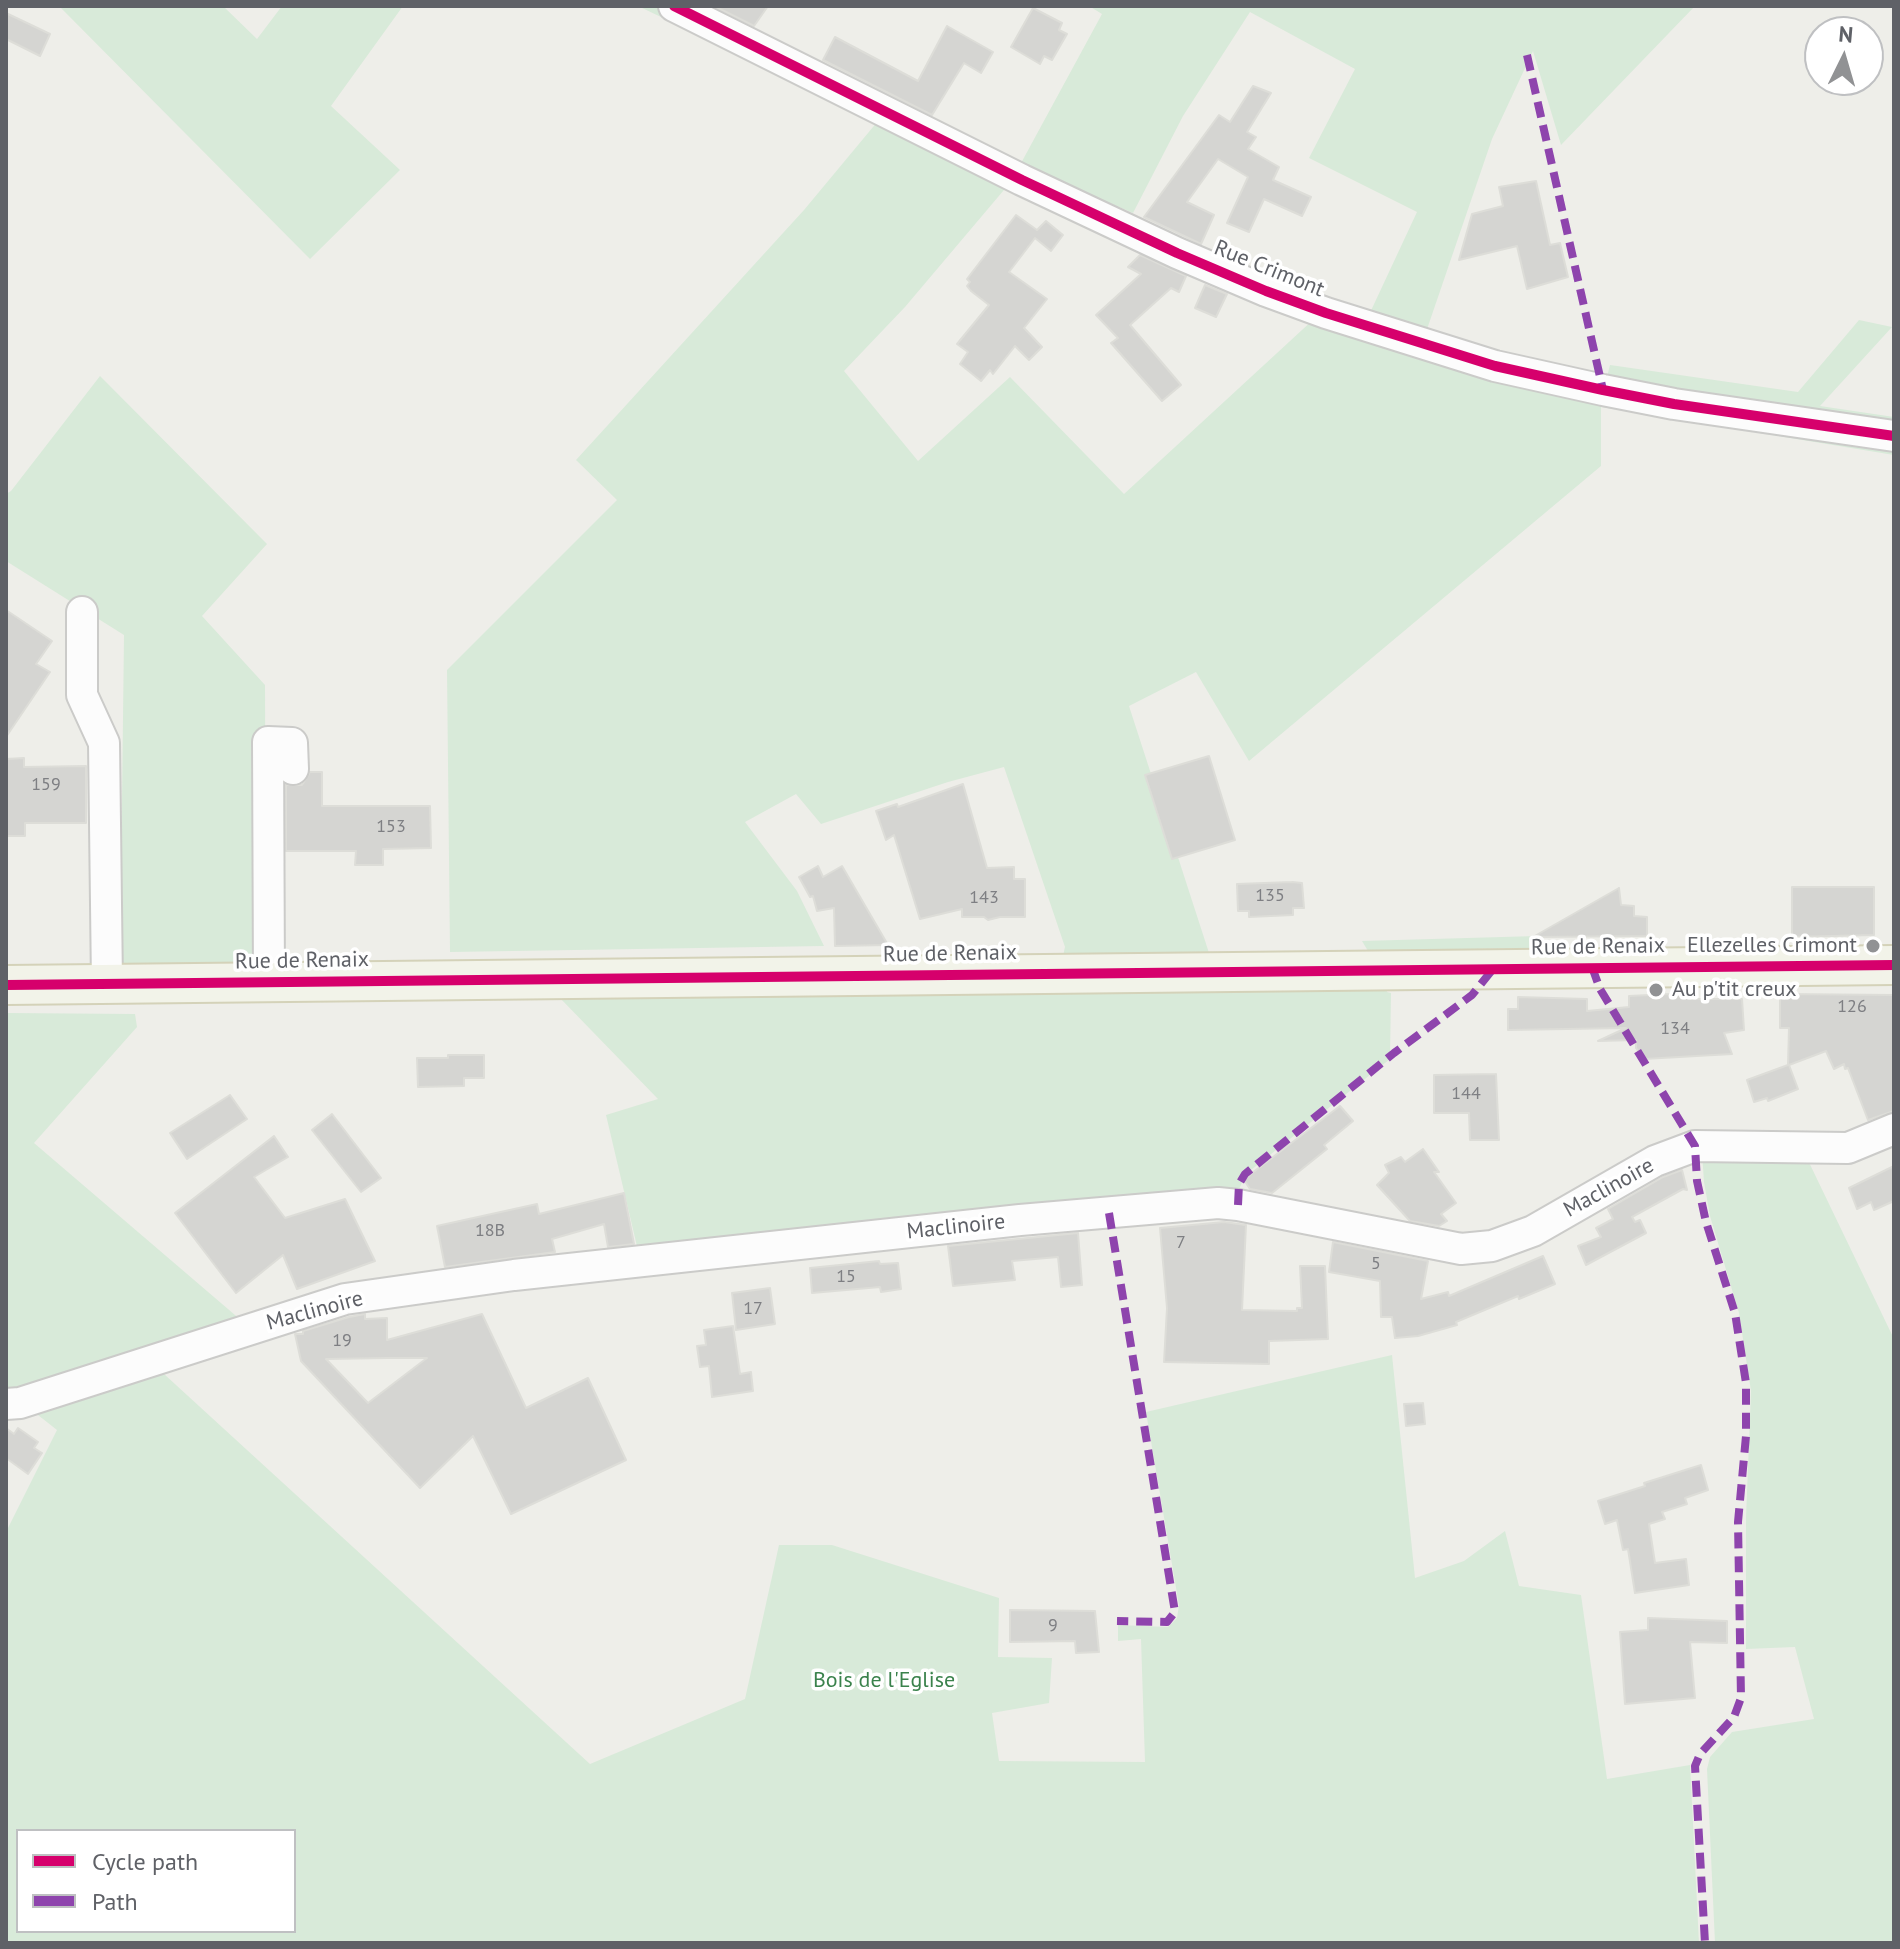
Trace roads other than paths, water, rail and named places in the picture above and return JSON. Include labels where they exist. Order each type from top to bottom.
[{"type":"main road","name":"Rue de Renaix","points":[[6,985],[1894,965]]},
{"type":"street","name":"Rue Crimont","points":[[674,6],[1135,233],[1266,291],[1326,313],[1495,366],[1603,390],[1674,404],[1894,436]]},
{"type":"street","points":[[82,612],[82,695],[104,743],[107,984]]},
{"type":"street","points":[[269,982],[268,742],[292,743],[293,769]]},
{"type":"street","name":"Maclinoire","points":[[6,1404],[20,1403],[345,1299],[514,1275],[1004,1221],[1218,1203],[1461,1249],[1492,1246],[1533,1231],[1655,1161],[1695,1146],[1848,1148],[1894,1129]]},
{"type":"place","name":"Ellezelles Crimont","points":[[1873,946]]},
{"type":"place","name":"Au p'tit creux","points":[[1656,990]]},
{"type":"park label","name":"Bois de l'Eglise","points":[[884,1681]]}]
